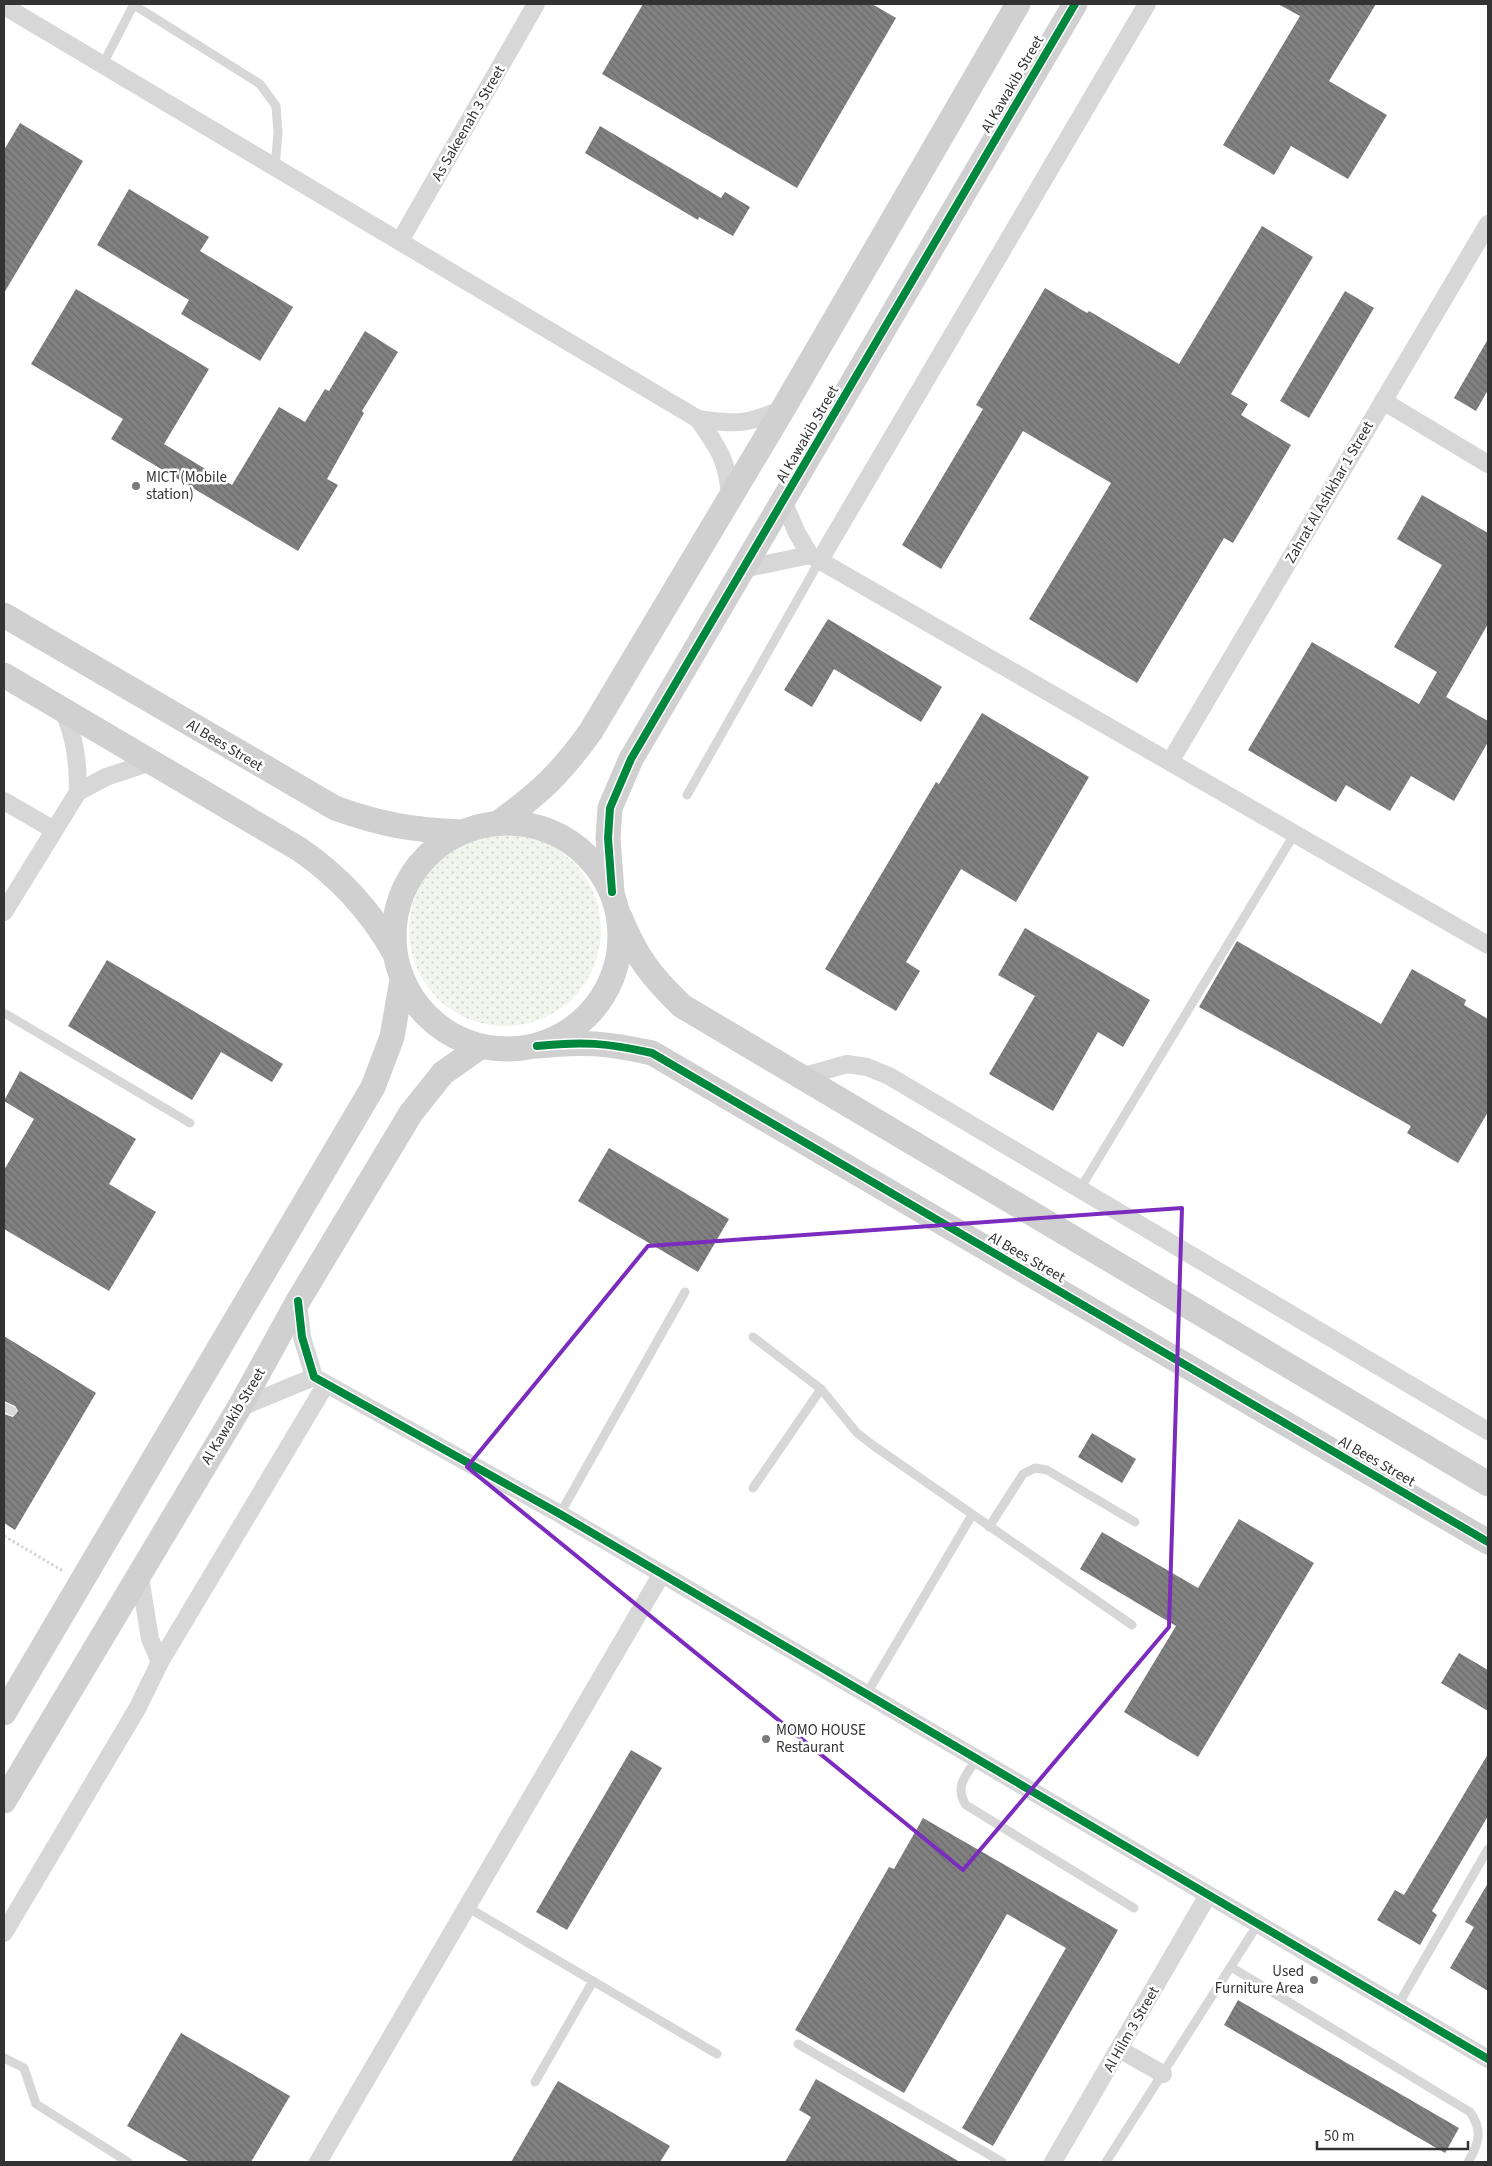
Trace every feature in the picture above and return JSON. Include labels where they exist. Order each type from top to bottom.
[{"type":"street","name":"As Sakeenah 3 Street","points":[[400,242],[536,4]]},
{"type":"street","points":[[498,823],[534,797],[567,765],[581,745],[783,409],[1018,4]]},
{"type":"street","name":"Al Kawakib Street","points":[[612,892],[608,838],[610,808],[631,759],[1075,4]]},
{"type":"street","points":[[815,558],[1147,4]]},
{"type":"street","points":[[4,6],[698,419],[730,424],[754,420],[783,409]]},
{"type":"street","name":"Zahrat Al Ashkhar 1 Street","points":[[1170,762],[1488,224]]},
{"type":"street","points":[[1383,401],[1488,464]]},
{"type":"street","points":[[698,419],[718,448],[729,474],[730,498]]},
{"type":"street","points":[[783,501],[797,533],[815,558],[1488,946]]},
{"type":"street","points":[[743,569],[815,558]]},
{"type":"street","name":"Al Bees Street","points":[[4,615],[335,808],[393,826],[419,830],[463,832]]},
{"type":"street","points":[[4,675],[291,844],[323,866],[363,905],[394,952]]},
{"type":"street","points":[[63,710],[77,756],[78,792]]},
{"type":"street","points":[[4,912],[78,792],[106,777],[151,762]]},
{"type":"street","points":[[4,800],[54,830]]},
{"type":"street","points":[[620,917],[620,950],[611,982],[593,1011],[568,1033],[537,1046],[508,1051],[480,1047],[455,1038],[433,1023],[415,1003],[402,980],[394,952],[394,922],[402,894],[417,868],[437,847],[463,832],[498,823],[526,824],[554,832],[578,847],[598,867],[612,892],[631,946],[653,978],[682,1006],[1488,1484]]},
{"type":"street","points":[[4,1713],[373,1088],[392,1037],[402,980]]},
{"type":"street","name":"Al Bees Street","points":[[537,1046],[577,1042],[614,1044],[652,1053],[1488,1542]]},
{"type":"street","name":"Al Kawakib Street","points":[[4,1801],[139,1571],[239,1408],[298,1301],[411,1113],[443,1073],[480,1047]]},
{"type":"street","points":[[801,1077],[847,1064],[867,1067],[889,1076],[1488,1430]]},
{"type":"street","points":[[298,1301],[302,1337],[320,1380],[560,1514],[976,1760],[1488,2058]]},
{"type":"street","points":[[239,1408],[320,1380]]},
{"type":"street","points":[[4,1933],[137,1709],[160,1662],[320,1380]]},
{"type":"street","points":[[139,1571],[150,1639],[160,1662]]},
{"type":"street","points":[[318,2162],[661,1575]]},
{"type":"street","name":"Al Hilm 3 Street","points":[[1054,2162],[1208,1895]]},
{"type":"street","points":[[1119,2049],[1163,2074]]},
{"type":"lane","points":[[102,64],[134,4],[260,84],[276,106],[278,133],[275,166]]},
{"type":"lane","points":[[687,795],[815,558]]},
{"type":"lane","points":[[1080,1189],[1294,834]]},
{"type":"lane","points":[[4,1013],[190,1123]]},
{"type":"lane","points":[[560,1514],[685,1292]]},
{"type":"lane","points":[[753,1337],[821,1389],[857,1433],[989,1527],[1132,1625]]},
{"type":"lane","points":[[753,1488],[821,1389]]},
{"type":"lane","points":[[989,1527],[1024,1474],[1035,1468],[1047,1470],[1135,1522]]},
{"type":"lane","points":[[866,1695],[972,1515]]},
{"type":"lane","points":[[976,1760],[960,1786],[960,1793],[966,1805],[1134,1908]]},
{"type":"lane","points":[[1398,2006],[1488,1849]]},
{"type":"lane","points":[[467,1907],[717,2054]]},
{"type":"lane","points":[[1106,2162],[1258,1924]]},
{"type":"lane","points":[[1232,1967],[1470,2112],[1478,2127],[1479,2136],[1478,2144],[1468,2162]]},
{"type":"lane","points":[[535,2082],[593,1981]]},
{"type":"lane","points":[[798,2044],[1002,2162]]},
{"type":"lane","points":[[4,2058],[24,2068],[36,2104],[128,2162]]},
{"type":"path","points":[[4,1536],[81,1582]]},
{"type":"highlighted area","points":[[1182,1208],[1169,1627],[963,1870],[467,1467],[648,1246]]},
{"type":"shaded area","points":[[496,834],[514,834],[542,841],[558,850],[573,862],[585,877],[594,893],[601,921],[601,939],[594,967],[585,983],[573,998],[558,1010],[542,1019],[514,1026],[496,1026],[477,1022],[460,1015],[444,1004],[431,991],[420,975],[413,958],[409,939],[409,921],[413,902],[420,885],[431,869],[444,856],[460,845],[477,838]]},
{"type":"building","points":[[643,4],[872,4],[896,18],[797,188],[602,74]]},
{"type":"building","points":[[1278,4],[1376,4],[1329,81],[1387,115],[1348,179],[1291,146],[1274,175],[1223,145],[1300,16]]},
{"type":"building","points":[[20,123],[83,161],[4,293],[4,150]]},
{"type":"building","points":[[600,126],[721,198],[725,192],[750,207],[733,236],[699,217],[698,220],[585,153]]},
{"type":"building","points":[[129,189],[209,237],[200,251],[293,307],[260,361],[181,314],[189,300],[97,245]]},
{"type":"building","points":[[1262,226],[1313,257],[1231,394],[1248,404],[1241,415],[1291,445],[1233,543],[1224,538],[1137,683],[1029,619],[1111,483],[1023,431],[941,569],[902,545],[983,409],[976,405],[1045,288],[1087,313],[1089,311],[1179,364]]},
{"type":"building","points":[[76,289],[209,369],[164,444],[232,485],[279,407],[305,422],[325,389],[329,391],[365,331],[398,352],[362,411],[364,413],[327,479],[338,485],[298,551],[111,439],[123,419],[31,364]]},
{"type":"building","points":[[1345,291],[1374,308],[1309,418],[1280,401]]},
{"type":"building","points":[[1488,339],[1488,390],[1476,411],[1454,398]]},
{"type":"building","points":[[1422,495],[1488,533],[1488,624],[1446,697],[1488,721],[1488,742],[1454,801],[1411,776],[1390,811],[1346,785],[1336,802],[1248,750],[1312,642],[1419,704],[1437,672],[1394,647],[1442,565],[1397,539]]},
{"type":"building","points":[[828,619],[942,687],[921,722],[834,669],[812,707],[784,690]]},
{"type":"building","points":[[982,713],[1089,777],[1016,902],[961,869],[906,962],[920,971],[896,1011],[825,969],[936,782],[939,784]]},
{"type":"building","points":[[1025,928],[1150,1000],[1123,1047],[1098,1032],[1053,1111],[989,1074],[1035,996],[998,975]]},
{"type":"building","points":[[1237,941],[1381,1024],[1412,969],[1466,1000],[1464,1005],[1488,1019],[1488,1112],[1458,1163],[1407,1133],[1411,1126],[1199,1007]]},
{"type":"building","points":[[107,960],[283,1064],[272,1082],[221,1052],[192,1100],[68,1026]]},
{"type":"building","points":[[20,1071],[136,1139],[109,1184],[156,1212],[109,1291],[4,1229],[4,1170],[34,1119],[4,1101]]},
{"type":"building","points":[[609,1148],[729,1219],[698,1272],[578,1201]]},
{"type":"building","points":[[4,1336],[96,1393],[15,1530],[4,1523],[4,1414],[13,1417],[18,1411],[15,1406],[4,1401]]},
{"type":"building","points":[[1092,1433],[1136,1459],[1122,1483],[1078,1457]]},
{"type":"building","points":[[1239,1519],[1314,1563],[1198,1757],[1124,1712],[1176,1626],[1080,1569],[1102,1532],[1198,1588]]},
{"type":"building","points":[[1459,1653],[1488,1670],[1488,1711],[1441,1683]]},
{"type":"building","points":[[631,1750],[662,1768],[567,1930],[536,1912]]},
{"type":"building","points":[[1488,1754],[1488,1816],[1432,1911],[1437,1915],[1420,1945],[1377,1920],[1395,1890],[1404,1895]]},
{"type":"building","points":[[923,1818],[1118,1930],[993,2146],[962,2128],[1066,1948],[1007,1914],[904,2093],[795,2030],[889,1867],[894,1869]]},
{"type":"building","points":[[1488,1883],[1488,1991],[1450,1968],[1474,1927],[1465,1922]]},
{"type":"building","points":[[1238,2000],[1459,2128],[1445,2153],[1224,2025]]},
{"type":"building","points":[[181,2033],[290,2096],[251,2162],[190,2162],[127,2126]]},
{"type":"building","points":[[816,2079],[960,2162],[785,2162],[811,2117],[799,2110]]},
{"type":"building","points":[[558,2081],[670,2146],[660,2162],[511,2162]]},
{"type":"cycle path","points":[[612,892],[608,838],[610,808],[631,759],[1075,4]]},
{"type":"cycle path","points":[[537,1046],[595,1044],[652,1053],[1488,1542]]},
{"type":"cycle path","points":[[298,1301],[302,1337],[314,1377],[560,1514],[1488,2059]]},
{"type":"place","name":"MICT (Mobile station)","points":[[136,486]]},
{"type":"place","name":"MOMO HOUSE Restaurant","points":[[766,1739]]},
{"type":"place","name":"Used Furniture Area","points":[[1314,1980]]}]
